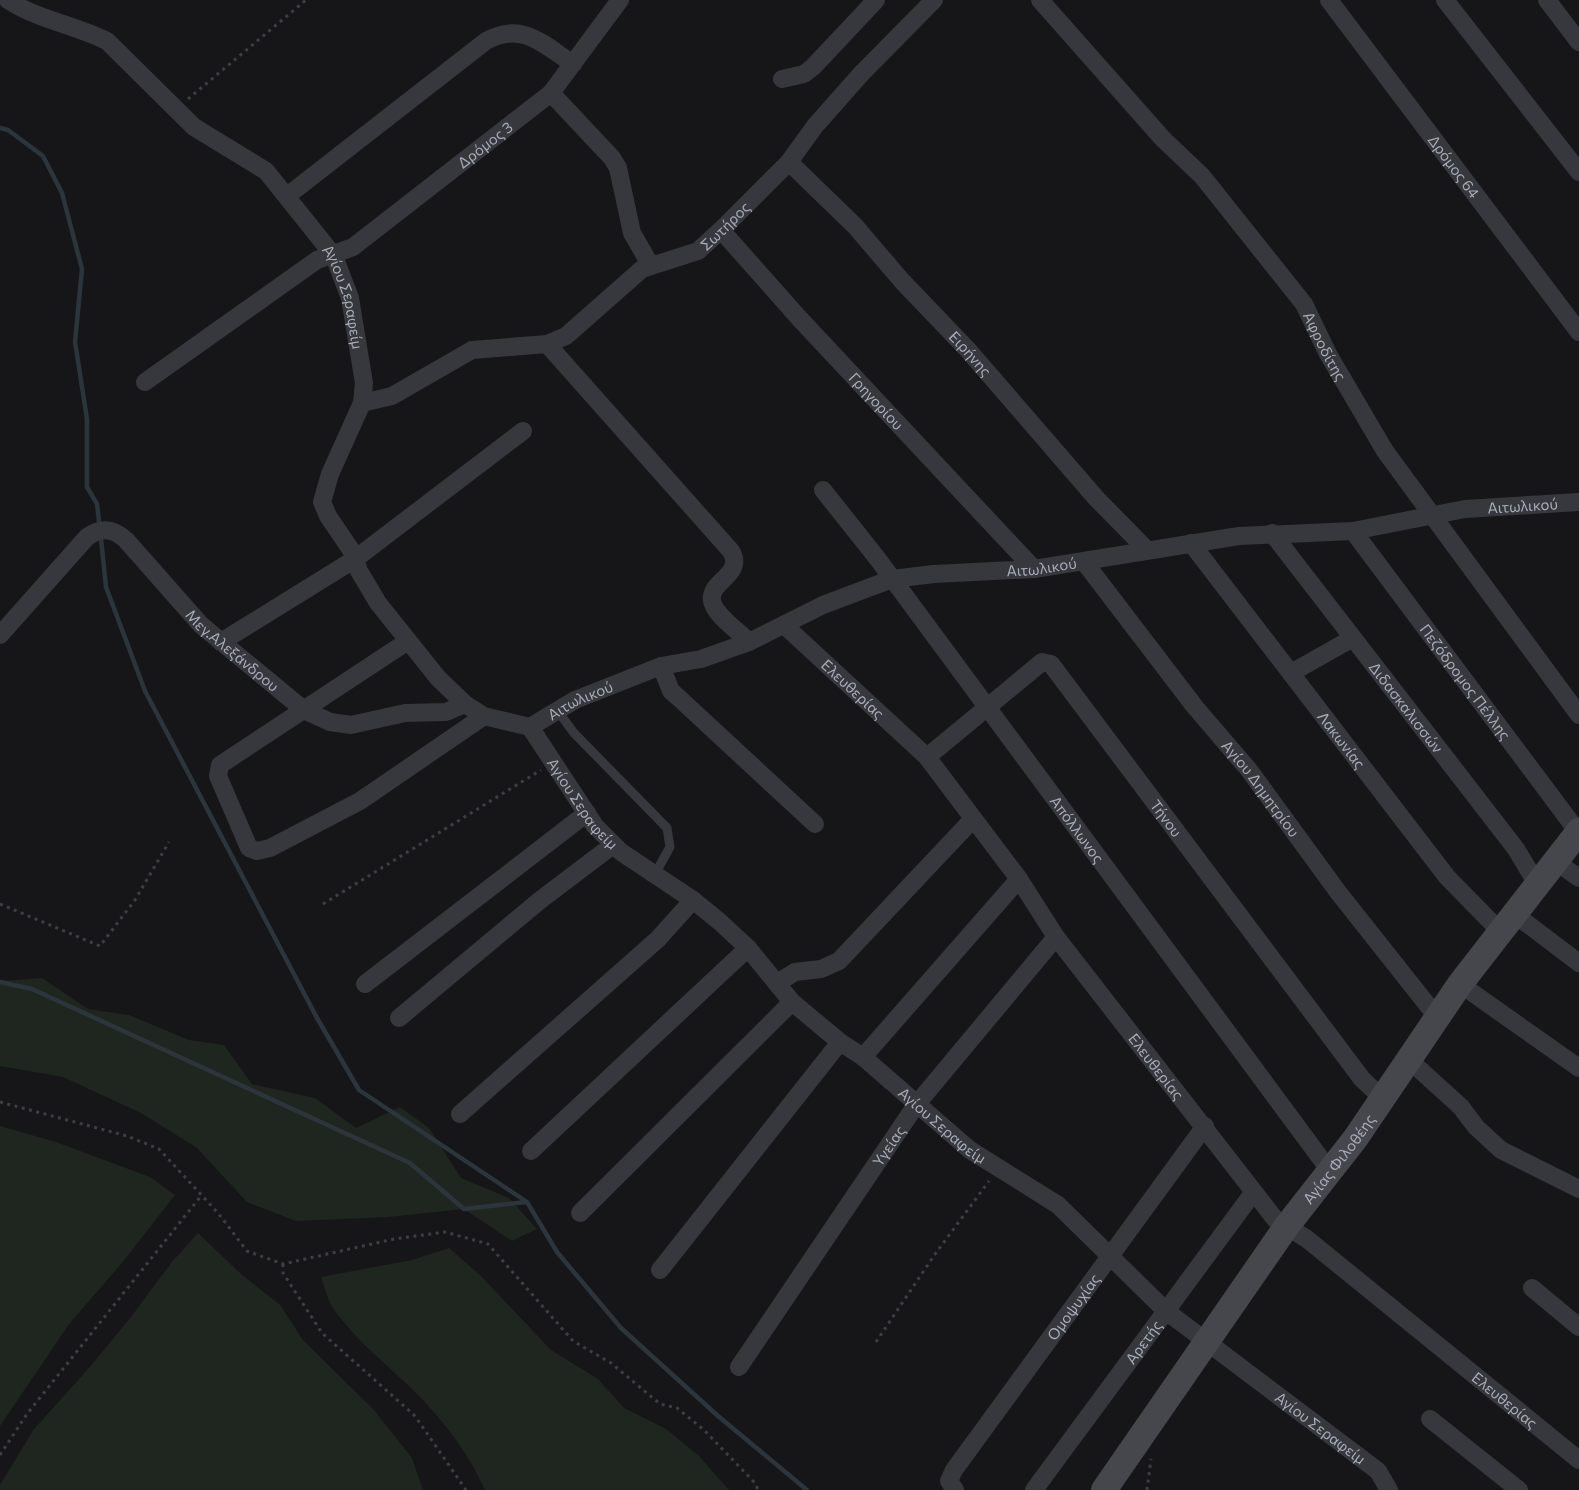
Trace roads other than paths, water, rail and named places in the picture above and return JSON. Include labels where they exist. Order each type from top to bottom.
[{"type":"street","name":"Αγίου Σεραφείμ","points":[[8,0],[51,20],[107,41],[123,54],[194,127],[266,171],[287,196],[328,257],[350,298],[364,383],[363,403],[330,474],[322,502],[328,516],[356,559],[378,603],[408,641],[465,704]]},
{"type":"street","name":"Δρόμος 3","points":[[144,382],[328,257],[353,247],[551,93],[620,0]]},
{"type":"street","points":[[782,79],[804,74],[813,67],[876,0]]},
{"type":"street","name":"Σωτήρος","points":[[363,403],[392,396],[472,350],[547,344],[566,336],[642,269],[698,251],[789,162],[815,126],[861,74],[934,0]]},
{"type":"street","name":"Αφροδίτης","points":[[1040,0],[1163,139],[1202,176],[1304,304],[1328,354],[1385,451],[1579,715]]},
{"type":"street","name":"Δρόμος 64","points":[[1329,0],[1579,332]]},
{"type":"street","points":[[1445,0],[1579,172]]},
{"type":"street","points":[[1547,0],[1579,42]]},
{"type":"street","points":[[287,196],[498,34],[524,34],[573,64]]},
{"type":"street","points":[[551,93],[612,158],[618,168],[632,233],[651,266]]},
{"type":"street","name":"Ειρήνης","points":[[789,162],[855,226],[902,281],[968,350],[1096,498],[1147,550]]},
{"type":"street","name":"Γρηγορίου","points":[[721,230],[799,318],[1034,569]]},
{"type":"street","points":[[547,344],[731,551],[735,560],[733,569],[716,588],[712,602],[716,610],[749,642]]},
{"type":"street","points":[[221,642],[356,559],[523,431]]},
{"type":"street","name":"Απόλλωνος","points":[[824,490],[1330,1171]]},
{"type":"street","name":"Αιτωλικού","points":[[530,727],[556,710],[661,666],[701,659],[749,642],[823,605],[892,579],[934,574],[1034,569],[1191,543],[1272,533],[1330,534],[1353,531],[1465,509],[1579,502]]},
{"type":"street","name":"Μεγ.Αλεξάνδρου","points":[[0,634],[81,543],[93,533],[105,530],[114,531],[126,540],[201,625],[304,710],[330,722],[351,724],[405,713],[446,712],[465,704]]},
{"type":"street","name":"Πεζόδρομος Πέλλης","points":[[1353,531],[1579,831]]},
{"type":"street","name":"Διδασκαλισσών","points":[[1272,533],[1516,849],[1537,884]]},
{"type":"street","name":"Λακωνίας","points":[[1191,543],[1447,878],[1506,922],[1579,963]]},
{"type":"street","name":"Αγίου Δημητρίου","points":[[1085,562],[1195,707],[1249,770],[1338,892],[1437,1017]]},
{"type":"street","name":"Ελευθερίας","points":[[784,625],[927,757],[1019,879],[1056,937],[1275,1219],[1307,1239],[1579,1460]]},
{"type":"street","points":[[1291,673],[1353,638]]},
{"type":"street","points":[[408,641],[222,762],[218,768],[218,776],[247,844],[256,851],[270,848],[360,801],[484,716]]},
{"type":"street","name":"Τήνου","points":[[927,757],[1042,662],[1051,664],[1362,1079],[1381,1097]]},
{"type":"street","points":[[661,666],[672,691],[815,824]]},
{"type":"street","points":[[465,704],[484,716],[530,727]]},
{"type":"street","name":"Αγίου Σεραφείμ","points":[[530,727],[586,813],[614,845],[693,900],[748,948],[792,1002],[840,1042],[863,1057],[970,1150],[1058,1205],[1166,1311],[1378,1471],[1389,1490]]},
{"type":"street","points":[[365,984],[586,813]]},
{"type":"street","points":[[777,983],[795,972],[821,969],[839,961],[973,819]]},
{"type":"street","name":"Αγίας Φιλοθέης","points":[[1104,1490],[1208,1344],[1286,1227],[1330,1171],[1460,984],[1579,831]]},
{"type":"street","points":[[399,1018],[539,901],[614,845]]},
{"type":"street","points":[[1556,861],[1579,878]]},
{"type":"street","points":[[863,1057],[1019,879]]},
{"type":"street","points":[[460,1114],[657,939],[693,900]]},
{"type":"street","name":"Υγείας","points":[[740,1367],[916,1105],[1056,937]]},
{"type":"street","points":[[531,1151],[748,948]]},
{"type":"street","points":[[1460,984],[1579,1068]]},
{"type":"street","points":[[580,1213],[792,1002]]},
{"type":"street","points":[[660,1270],[840,1042]]},
{"type":"street","points":[[1408,1059],[1461,1107],[1476,1127],[1501,1150],[1579,1189]]},
{"type":"street","name":"Ομοψυχίας","points":[[955,1490],[949,1481],[954,1470],[1205,1126]]},
{"type":"street","name":"Αρετής","points":[[1034,1490],[1253,1193]]},
{"type":"street","points":[[1532,1288],[1579,1327]]},
{"type":"street","points":[[1430,1419],[1519,1490]]},
{"type":"lane","points":[[556,710],[574,733],[667,828],[672,842],[655,874]]},
{"type":"waterway","points":[[0,128],[8,130],[43,156],[62,193],[82,269],[75,342],[87,419],[87,487],[97,504],[99,521]]},
{"type":"waterway","points":[[101,539],[106,587],[145,691],[317,1018],[359,1090],[527,1202],[557,1252],[621,1328],[718,1416],[807,1490]]},
{"type":"waterway","points":[[0,982],[32,989],[410,1163],[464,1209],[526,1202]]}]
